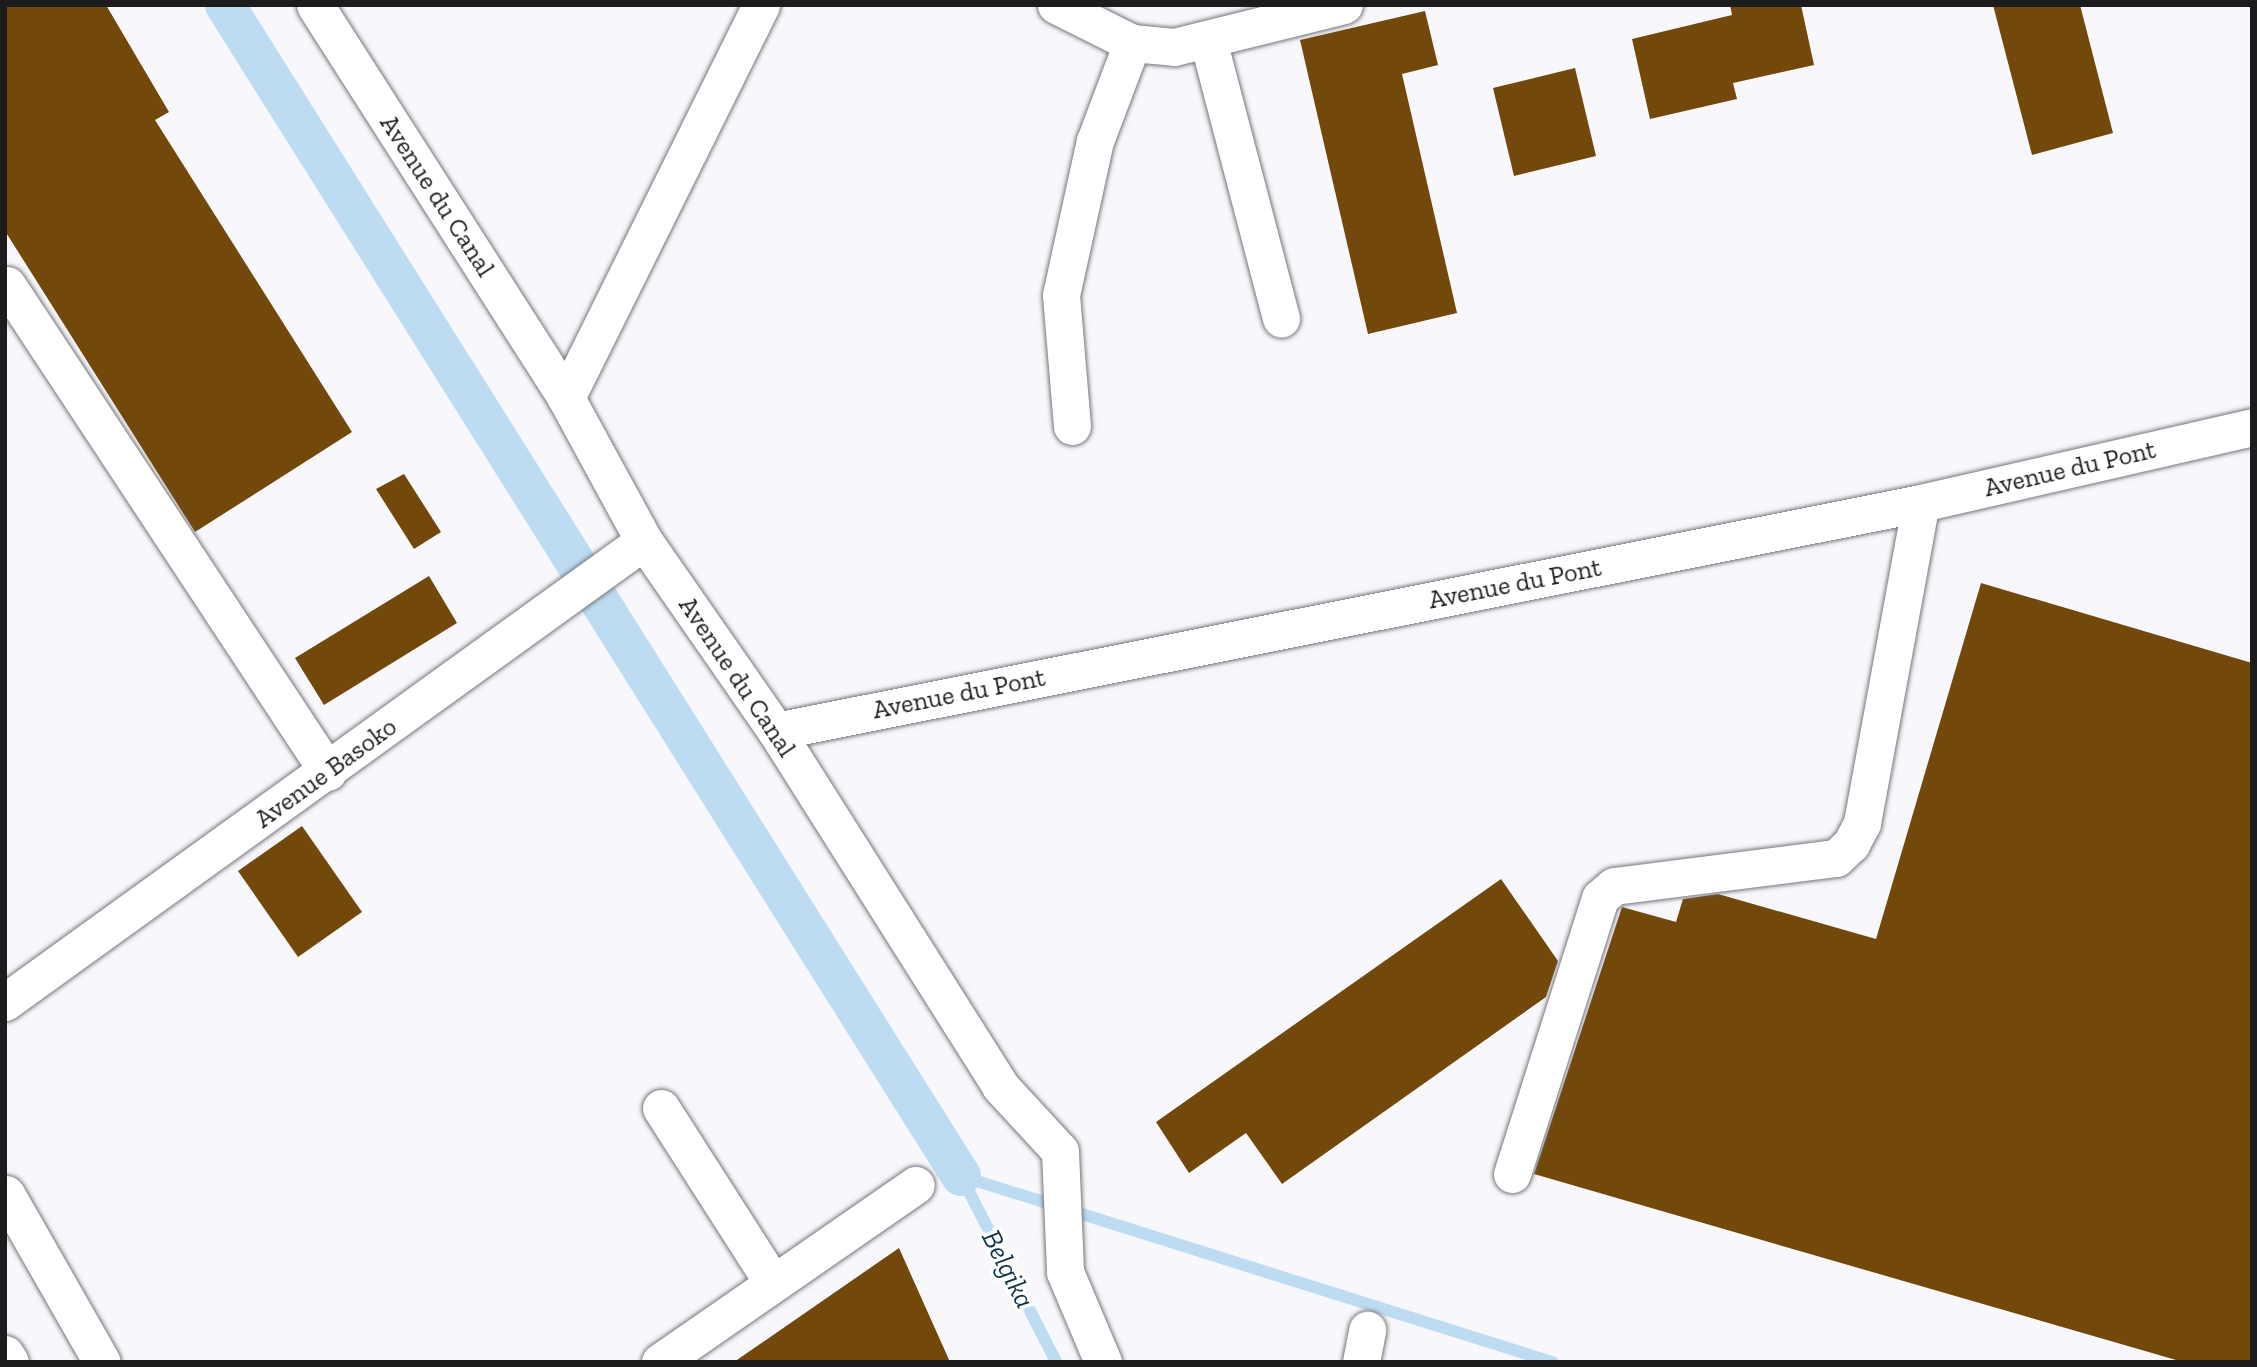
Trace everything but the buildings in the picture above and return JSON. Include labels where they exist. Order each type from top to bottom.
[{"type":"street","name":"Avenue du Canal","points":[[315,5],[566,398],[633,550],[776,731],[1000,1086],[1062,1158],[1065,1272],[1103,1362]]},
{"type":"street","points":[[566,398],[761,5]]},
{"type":"street","points":[[1056,5],[1132,43],[1174,47],[1344,5]]},
{"type":"street","points":[[1208,40],[1280,319]]},
{"type":"street","points":[[1072,426],[1061,295],[1095,141],[1132,43]]},
{"type":"street","points":[[6,285],[328,772]]},
{"type":"street","name":"Avenue du Pont","points":[[776,731],[1921,503],[2252,427]]},
{"type":"street","points":[[1512,1174],[1600,898],[1614,886],[1836,858],[1851,844],[1862,823],[1921,503]]},
{"type":"street","name":"Avenue Basoko","points":[[5,1002],[328,772],[540,613],[633,550]]},
{"type":"street","points":[[661,1108],[773,1283]]},
{"type":"street","points":[[660,1362],[916,1185]]},
{"type":"street","points":[[6,1194],[102,1362]]},
{"type":"street","points":[[5,1354],[10,1362]]},
{"type":"waterway","points":[[225,5],[961,1176]]},
{"type":"waterway","points":[[961,1176],[1552,1362]]},
{"type":"waterway","name":"Belgika","points":[[961,1176],[1056,1362]]}]
